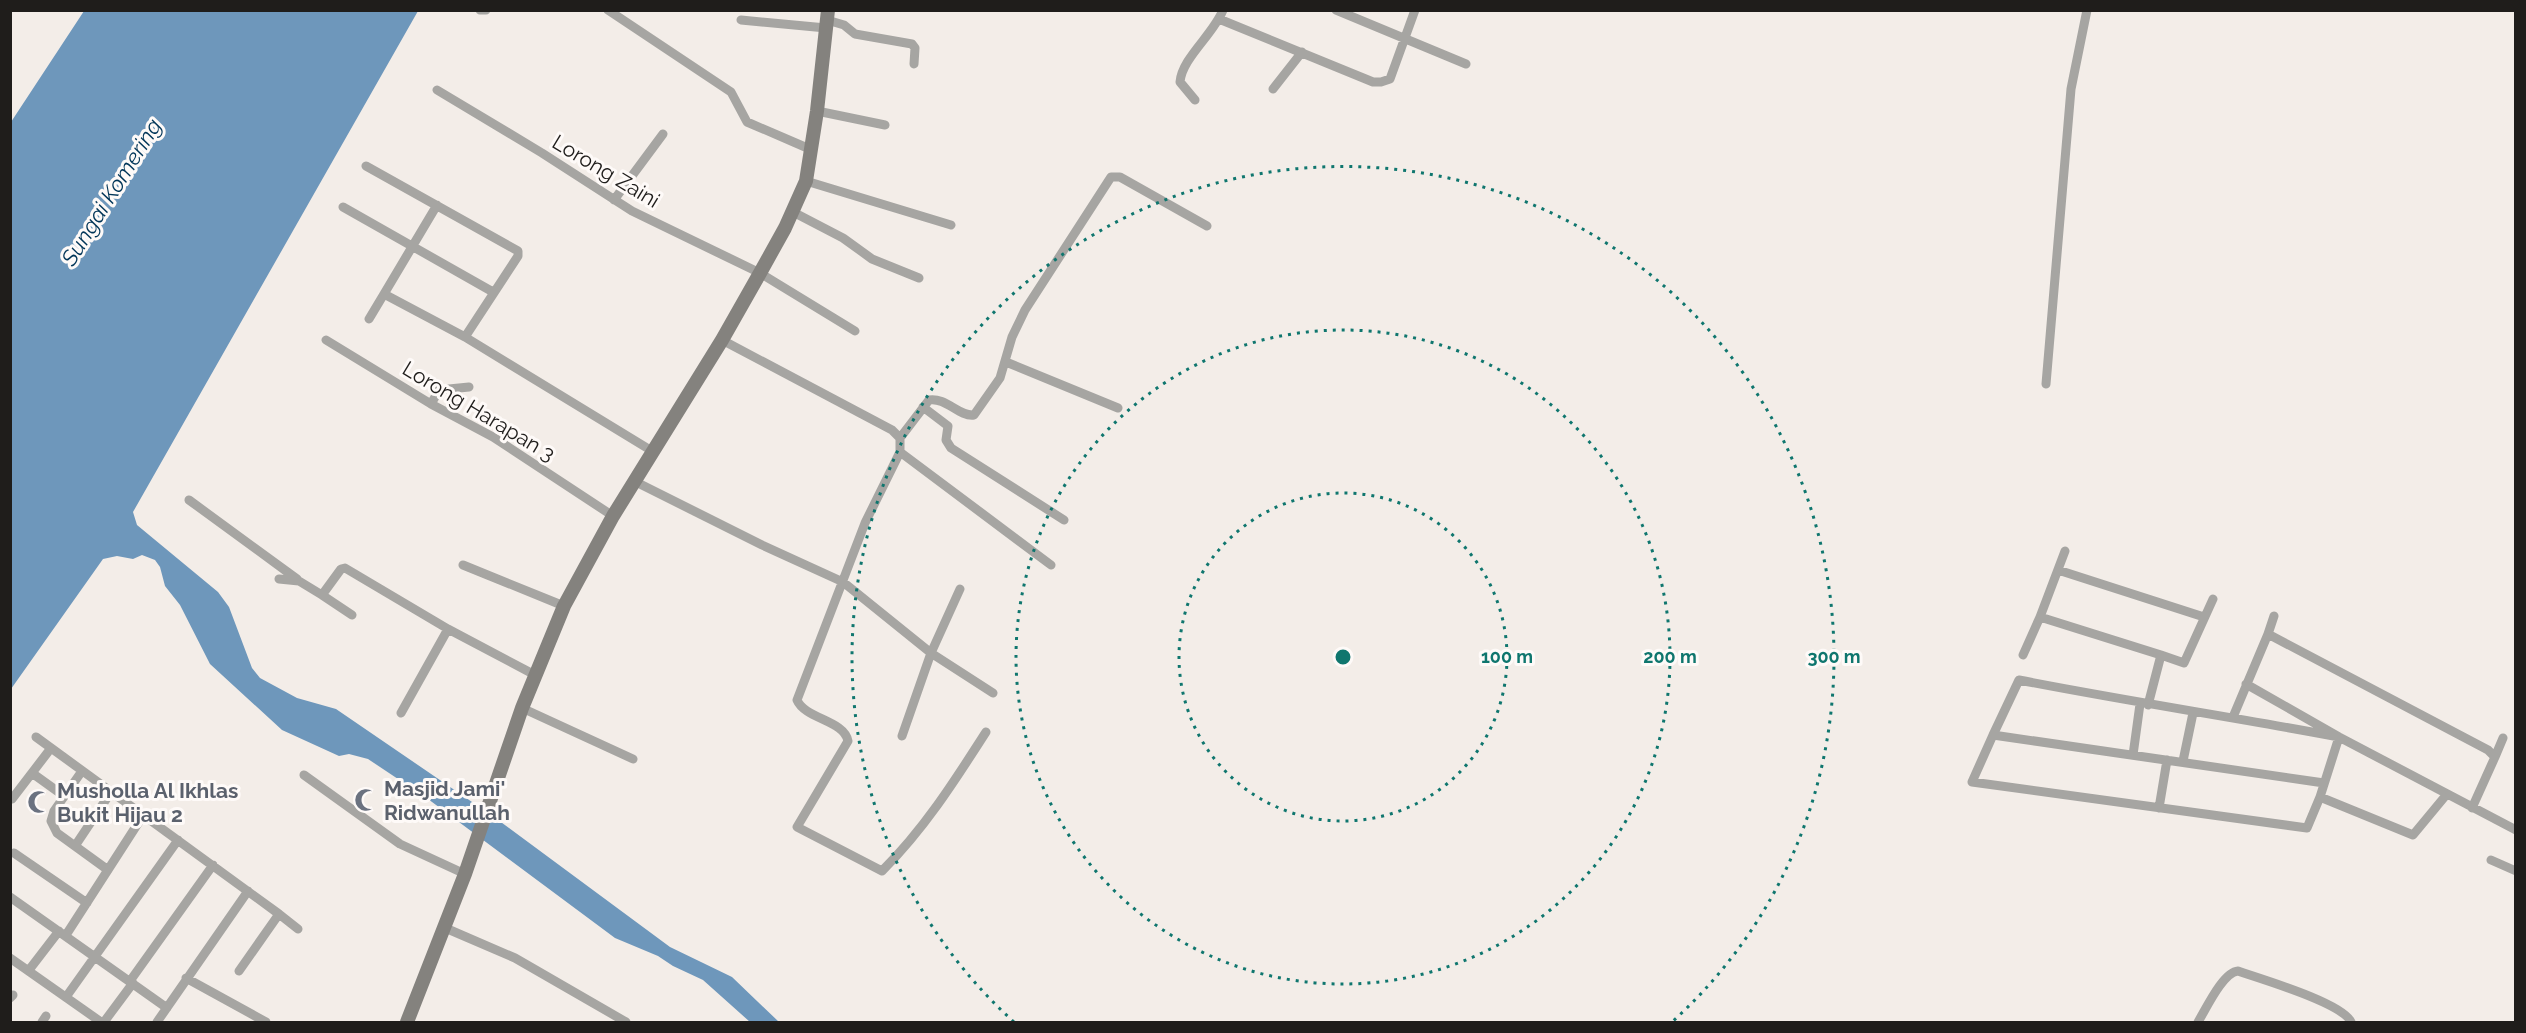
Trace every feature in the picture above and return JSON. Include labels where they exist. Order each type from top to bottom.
[{"type":"main road","points":[[407,1023],[465,874],[522,708],[564,606],[613,516],[722,340],[793,212],[806,181],[812,150],[827,19]]},
{"type":"street","points":[[480,10],[486,10]]},
{"type":"street","points":[[608,10],[730,92],[747,122],[812,150]]},
{"type":"street","points":[[1336,10],[1466,64]]},
{"type":"street","points":[[1195,100],[1180,82],[1181,71],[1221,15],[1373,82],[1381,82],[1390,79],[1415,10]]},
{"type":"street","points":[[2046,384],[2071,89],[2087,10]]},
{"type":"street","points":[[741,20],[827,19],[846,26],[855,34],[912,44],[915,48],[914,64]]},
{"type":"street","points":[[1273,89],[1302,52]]},
{"type":"street","name":"Lorong Zaini","points":[[437,90],[644,218],[682,233],[760,273],[855,331]]},
{"type":"street","points":[[817,111],[885,125]]},
{"type":"street","points":[[614,200],[663,134]]},
{"type":"street","points":[[366,166],[518,251],[518,256],[465,337]]},
{"type":"street","points":[[986,732],[935,811],[908,845],[882,871],[797,827],[848,741],[845,733],[802,707],[797,700],[870,511],[900,452],[900,438],[923,407],[933,399],[972,416],[999,381],[1012,337],[1025,310],[1111,177],[1120,177],[1207,226]]},
{"type":"street","points":[[806,181],[951,225]]},
{"type":"street","points":[[369,319],[437,205]]},
{"type":"street","points":[[344,207],[412,248],[493,292]]},
{"type":"street","points":[[793,212],[847,240],[872,259],[919,278]]},
{"type":"street","points":[[384,294],[465,337],[652,451]]},
{"type":"street","name":"Lorong Harapan 3","points":[[326,340],[431,404],[493,437],[613,516]]},
{"type":"street","points":[[722,340],[892,430],[900,438]]},
{"type":"street","points":[[1006,362],[1118,408]]},
{"type":"street","points":[[431,404],[439,390],[469,387]]},
{"type":"street","points":[[923,407],[948,426],[946,440],[951,448],[1064,520]]},
{"type":"street","points":[[900,452],[1051,565]]},
{"type":"street","points":[[634,481],[780,554],[843,582],[931,653],[993,693]]},
{"type":"street","points":[[189,500],[299,581],[351,615]]},
{"type":"street","points":[[2023,655],[2065,551]]},
{"type":"street","points":[[463,565],[564,606]]},
{"type":"street","points":[[322,595],[341,569],[345,568],[448,629],[535,675]]},
{"type":"street","points":[[2058,570],[2204,617]]},
{"type":"street","points":[[279,579],[299,581]]},
{"type":"street","points":[[902,736],[931,653],[960,589]]},
{"type":"street","points":[[2040,617],[2184,663],[2212,599]]},
{"type":"street","points":[[2233,717],[2274,616]]},
{"type":"street","points":[[400,713],[448,629]]},
{"type":"street","points":[[2268,634],[2488,750],[2495,757]]},
{"type":"street","points":[[2133,755],[2144,704],[2161,655]]},
{"type":"street","points":[[2019,680],[2339,737],[2320,797],[2307,828],[1972,782],[2019,680]]},
{"type":"street","points":[[2246,684],[2339,737],[2516,830]]},
{"type":"street","points":[[522,708],[633,759]]},
{"type":"street","points":[[2183,761],[2193,712]]},
{"type":"street","points":[[1993,735],[2324,783]]},
{"type":"street","points":[[36,737],[298,929]]},
{"type":"street","points":[[2472,808],[2503,738]]},
{"type":"street","points":[[12,799],[48,752]]},
{"type":"street","points":[[2159,808],[2167,760]]},
{"type":"street","points":[[82,771],[52,813],[53,829],[108,870]]},
{"type":"street","points":[[32,773],[64,796]]},
{"type":"street","points":[[304,775],[400,844],[465,874]]},
{"type":"street","points":[[75,846],[111,792]]},
{"type":"street","points":[[2320,797],[2412,835],[2447,794]]},
{"type":"street","points":[[29,970],[87,903],[144,814]]},
{"type":"street","points":[[66,998],[178,840]]},
{"type":"street","points":[[14,853],[87,903]]},
{"type":"street","points":[[2491,860],[2516,871]]},
{"type":"street","points":[[10,958],[102,1023],[213,865]]},
{"type":"street","points":[[157,1023],[248,891]]},
{"type":"street","points":[[10,897],[167,1008]]},
{"type":"street","points":[[239,971],[279,914]]},
{"type":"street","points":[[443,927],[515,958],[626,1023]]},
{"type":"street","points":[[2198,1023],[2226,977],[2233,971],[2328,1004],[2347,1015],[2351,1023]]},
{"type":"street","points":[[186,978],[266,1023]]},
{"type":"water","name":"Sungai Komering","points":[[84,11],[418,11],[133,512],[137,525],[218,592],[229,607],[252,668],[260,678],[297,698],[336,709],[494,817],[670,947],[732,977],[779,1022],[750,1022],[703,980],[658,956],[615,938],[428,799],[368,759],[349,754],[339,756],[282,730],[210,664],[180,605],[165,586],[160,567],[155,560],[142,555],[133,559],[117,556],[103,559],[11,689],[11,122]]},
{"type":"place","name":"Masjid Jami' Ridwanullah","points":[[366,800]]},
{"type":"place","name":"Musholla Al Ikhlas Bukit Hijau 2","points":[[39,802]]}]
